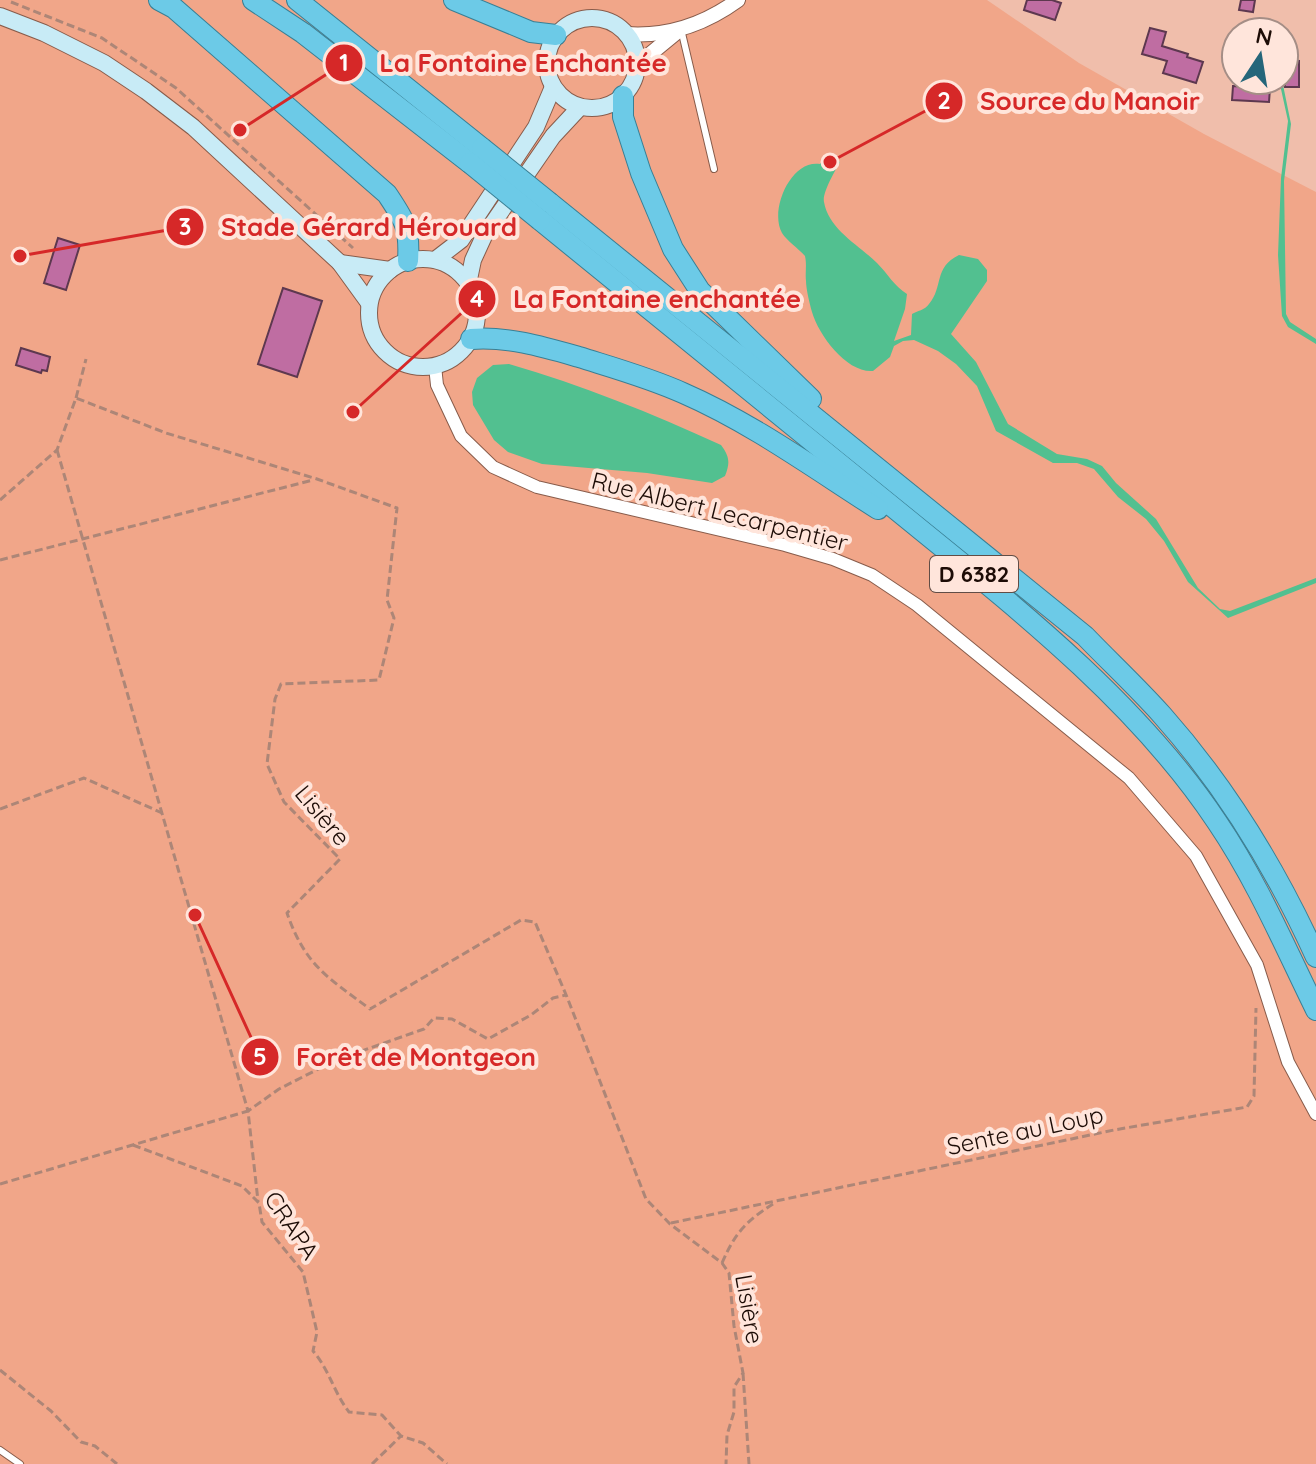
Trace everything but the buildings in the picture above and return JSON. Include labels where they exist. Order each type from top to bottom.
[{"type":"highway","points":[[159,0],[174,8],[387,194],[406,222],[409,241],[399,265]]},
{"type":"highway","name":"D 6382","points":[[253,0],[476,155]]},
{"type":"highway","name":"D 6382","points":[[297,0],[1107,690],[1181,773],[1217,822],[1260,894],[1316,1010]]},
{"type":"highway","points":[[454,0],[531,32],[556,35]]},
{"type":"highway","points":[[623,96],[623,117],[641,173],[673,249],[700,291],[940,519]]},
{"type":"highway","name":"D 6382","points":[[545,212],[940,519],[1085,636],[1162,715],[1252,835],[1300,921],[1316,957]]},
{"type":"highway","points":[[471,339],[509,340],[556,351],[683,393],[739,421],[959,561]]},
{"type":"main road","points":[[0,16],[44,33],[104,63],[193,127],[340,263],[369,303]]},
{"type":"main road","points":[[596,18],[619,26],[626,34],[634,46],[637,60],[636,74],[623,96],[595,108],[580,107],[570,103],[553,87],[546,61],[549,47],[556,35],[574,21],[596,18]]},
{"type":"main road","points":[[435,260],[461,240],[536,127],[553,87]]},
{"type":"main road","points":[[468,284],[473,260],[484,236],[553,136],[580,107]]},
{"type":"main road","points":[[340,263],[399,265],[435,260],[448,265],[468,284],[477,311],[471,339],[461,351],[435,366],[409,365],[385,353],[371,330],[369,303],[373,290],[399,265]]},
{"type":"street","points":[[626,34],[681,29],[718,14],[738,0]]},
{"type":"street","points":[[636,74],[649,55],[681,29]]},
{"type":"street","name":"Rue Albert Lecarpentier","points":[[435,366],[437,385],[461,436],[493,467],[537,487],[785,545],[833,559],[872,575],[917,605],[1129,778],[1196,856],[1257,965],[1288,1062],[1316,1114]]},
{"type":"lane","points":[[681,29],[714,169]]},
{"type":"lane","points":[[0,1450],[20,1464]]},
{"type":"path","points":[[0,500],[57,450],[86,359]]},
{"type":"path","name":"Lisière","points":[[76,398],[166,433],[317,479],[397,508],[387,600],[394,618],[379,680],[281,684],[275,699],[267,764],[284,802],[340,859],[287,913],[297,942],[323,975],[370,1009],[521,920],[535,922],[646,1199],[670,1224],[722,1263],[729,1273],[743,1373],[749,1464]]},
{"type":"path","points":[[57,450],[248,1111],[259,1203]]},
{"type":"path","points":[[0,560],[317,479]]},
{"type":"path","points":[[0,809],[84,778],[162,813]]},
{"type":"path","points":[[0,1184],[248,1111],[279,1089],[336,1060],[424,1029],[434,1018],[452,1019],[488,1039],[531,1015],[553,998],[566,994]]},
{"type":"path","name":"Sente au Loup","points":[[670,1224],[1114,1130],[1247,1107],[1254,1096],[1256,1009]]},
{"type":"path","name":"CRAPA","points":[[133,1145],[242,1186],[259,1203],[262,1222],[303,1272],[317,1332],[313,1351],[326,1366],[337,1396],[349,1412],[382,1415],[401,1436],[423,1443],[447,1464]]},
{"type":"path","points":[[722,1263],[731,1243],[748,1220],[777,1201]]},
{"type":"path","points":[[0,1370],[51,1411],[81,1442],[95,1446],[117,1464]]},
{"type":"path","name":"Lisière","points":[[726,1464],[727,1435],[734,1412],[734,1387],[743,1373]]},
{"type":"path","points":[[372,1464],[401,1436]]},
{"type":"shaded area","points":[[0,0],[987,0],[1079,63],[1204,134],[1316,192],[1316,1464],[0,1464]]},
{"type":"shaded area","points":[[1283,96],[1285,96],[1291,124],[1284,181],[1286,314],[1290,322],[1316,339],[1316,344],[1288,327],[1282,316],[1278,255],[1281,178],[1288,121]]},
{"type":"shaded area","points":[[828,153],[840,162],[824,198],[832,221],[907,294],[894,341],[911,335],[912,314],[929,304],[942,271],[951,260],[959,255],[978,259],[987,270],[987,281],[951,334],[976,362],[1008,424],[1057,454],[1087,459],[1102,466],[1156,519],[1198,588],[1220,609],[1230,611],[1316,578],[1316,583],[1228,618],[1188,582],[1164,541],[1146,519],[1118,497],[1094,469],[1077,463],[1053,463],[996,431],[977,386],[938,351],[914,340],[903,341],[894,346],[890,357],[873,371],[863,370],[844,360],[816,322],[807,288],[805,256],[782,233],[778,212],[785,188],[792,178],[800,169],[820,164]]},
{"type":"shaded area","points":[[509,364],[616,400],[721,445],[728,460],[725,476],[712,483],[647,473],[542,464],[508,452],[494,440],[473,405],[472,392],[477,378],[493,365]]},
{"type":"place","name":"La Fontaine Enchantée","points":[[240,130]]},
{"type":"place","name":"Source du Manoir","points":[[830,162]]},
{"type":"place","name":"Stade Gérard Hérouard","points":[[20,256]]},
{"type":"place","name":"La Fontaine enchantée","points":[[353,412]]},
{"type":"place","name":"Forêt de Montgeon","points":[[195,915]]}]
